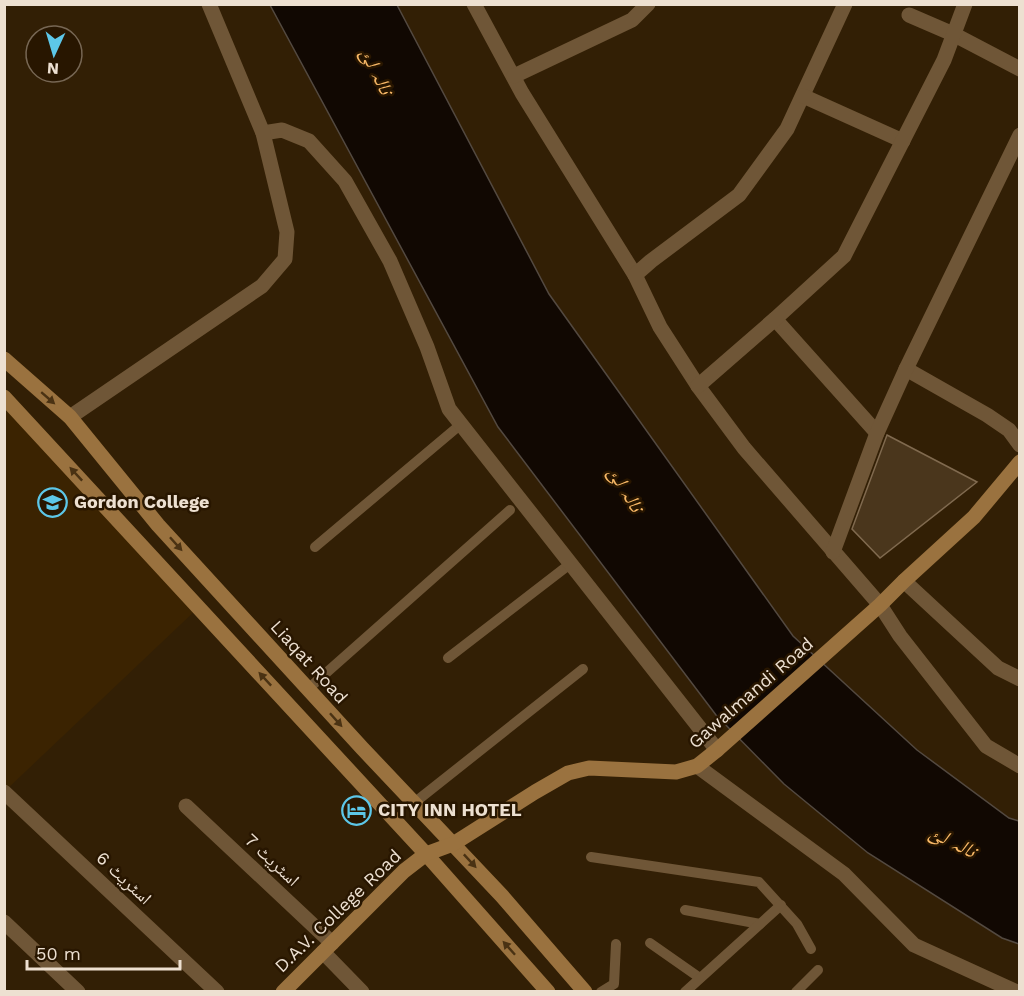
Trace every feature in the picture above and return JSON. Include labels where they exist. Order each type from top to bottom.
[{"type":"main road","name":"Liaqat Road","points":[[4,359],[70,417],[158,525],[502,896],[585,992]]},
{"type":"main road","points":[[4,397],[426,854],[548,992]]},
{"type":"main road","name":"Gawalmandi Road","points":[[453,844],[568,773],[589,768],[676,772],[698,766],[864,620],[974,517],[1020,462]]},
{"type":"main road","name":"D.A.V. College Road","points":[[283,992],[404,871],[426,854],[453,844]]},
{"type":"street","points":[[70,417],[262,286],[285,259],[287,232],[263,133],[209,4]]},
{"type":"street","points":[[474,4],[513,76],[635,275],[660,327],[698,386],[744,448],[880,605],[900,636],[986,746],[1020,766]]},
{"type":"street","points":[[513,76],[632,20],[648,4]]},
{"type":"street","points":[[635,275],[739,195],[787,129],[845,4]]},
{"type":"street","points":[[698,386],[844,256],[944,60],[965,4]]},
{"type":"street","points":[[909,15],[953,34],[1020,69]]},
{"type":"street","points":[[802,96],[903,141]]},
{"type":"street","points":[[263,133],[282,130],[309,141],[345,181],[390,261],[428,347],[449,410],[717,750]]},
{"type":"street","points":[[834,552],[877,433],[1020,135]]},
{"type":"street","points":[[775,319],[877,433]]},
{"type":"street","points":[[906,369],[1009,429],[1020,445]]},
{"type":"street","points":[[904,581],[998,668],[1020,679]]},
{"type":"street","points":[[698,766],[844,874],[914,945],[1017,992]]},
{"type":"street","name":"اسٹریٹ 6","points":[[4,792],[217,992]]},
{"type":"street","name":"اسٹریٹ 7","points":[[186,806],[328,947],[362,992]]},
{"type":"street","points":[[4,922],[78,992]]},
{"type":"lane","points":[[315,547],[460,425]]},
{"type":"lane","points":[[308,689],[510,510]]},
{"type":"lane","points":[[448,657],[570,564]]},
{"type":"lane","points":[[414,803],[584,669]]},
{"type":"lane","points":[[591,857],[759,882],[797,924],[811,950]]},
{"type":"lane","points":[[685,992],[781,905]]},
{"type":"lane","points":[[685,910],[760,924]]},
{"type":"lane","points":[[650,943],[700,978]]},
{"type":"lane","points":[[601,992],[614,984],[616,944]]},
{"type":"lane","points":[[796,992],[818,970]]},
{"type":"shaded area","name":"Gordon College","points":[[5,397],[199,607],[5,791]]},
{"type":"water","name":"نالہ لئ","points":[[270,5],[397,5],[549,294],[793,636],[917,750],[1009,818],[1019,821],[1019,944],[1002,938],[868,853],[784,784],[716,715],[498,427]]},
{"type":"building","points":[[887,435],[977,482],[880,558],[852,529]]},
{"type":"place","name":"Gordon College","points":[[53,502]]},
{"type":"place","name":"CITY INN HOTEL","points":[[357,810]]}]
